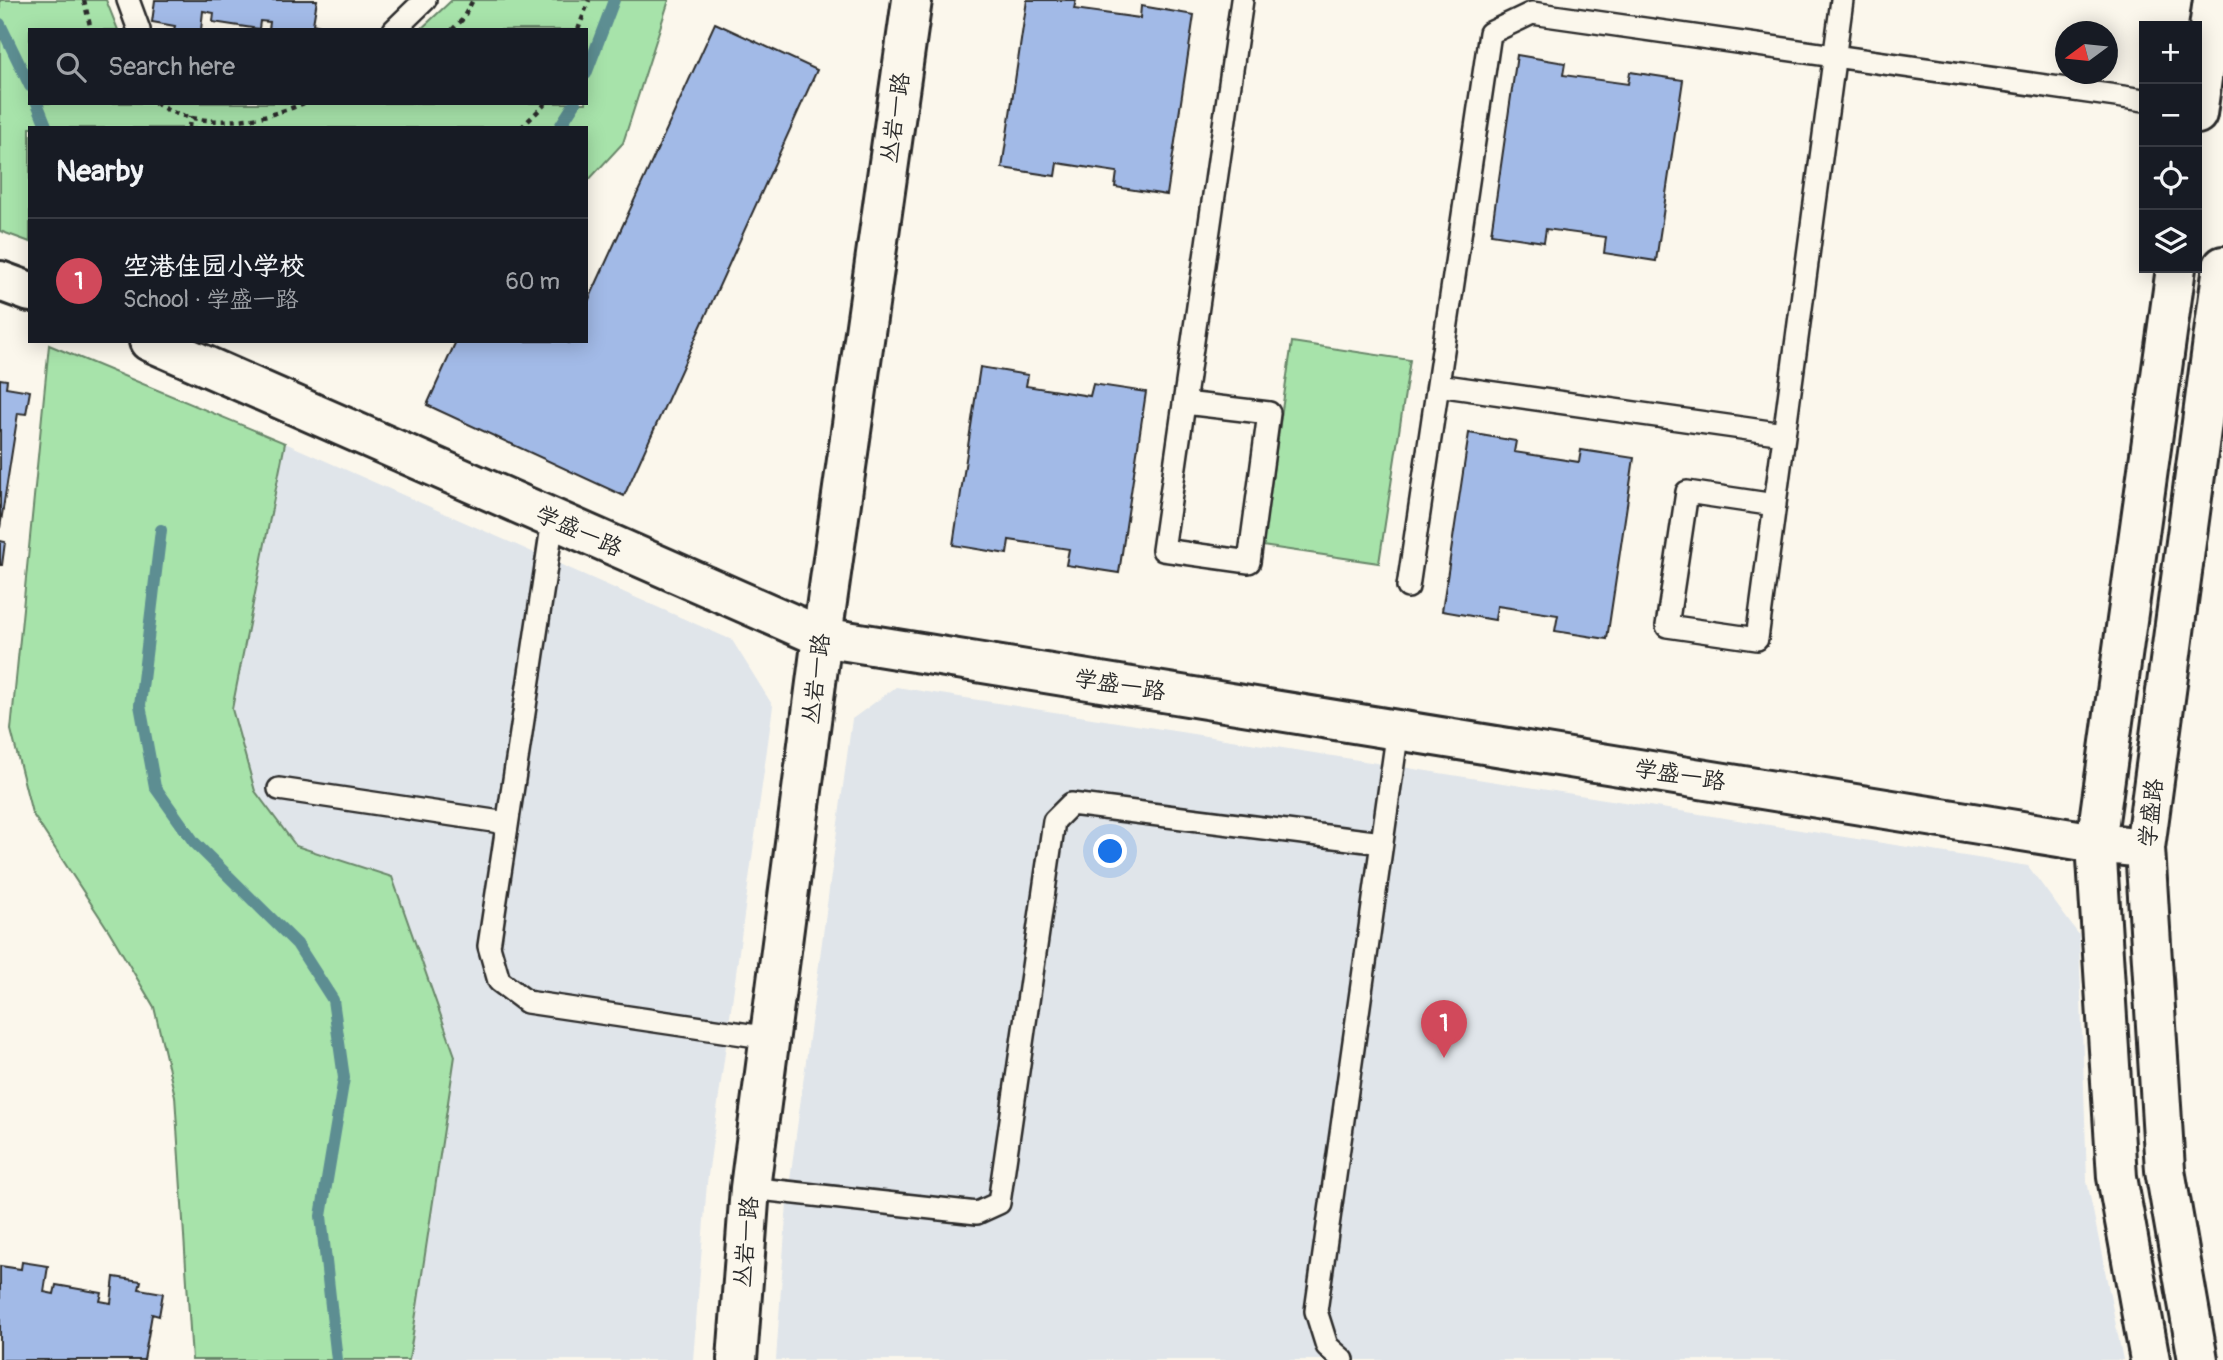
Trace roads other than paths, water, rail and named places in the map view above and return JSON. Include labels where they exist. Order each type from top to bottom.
[{"type":"street","name":"丛岩一路","points":[[737,1360],[750,1188],[822,637],[912,0]]},
{"type":"street","points":[[2201,84],[2213,0]]},
{"type":"street","name":"学盛路","points":[[2198,1360],[2165,1170],[2145,848],[2223,266]]},
{"type":"street","points":[[2150,1360],[2117,1177],[2096,843],[2175,273]]},
{"type":"street","points":[[0,281],[28,291]]},
{"type":"street","name":"学盛一路","points":[[154,343],[822,637],[2096,843],[2145,848]]},
{"type":"lane","points":[[128,0],[138,28]]},
{"type":"lane","points":[[396,28],[425,0]]},
{"type":"lane","points":[[1185,403],[1269,413],[1249,562],[1163,550],[1242,0]]},
{"type":"lane","points":[[1775,505],[1687,492],[1667,626],[1757,639],[1775,505],[1834,56],[1842,0]]},
{"type":"lane","points":[[1408,587],[1490,33],[1532,13],[2139,99]]},
{"type":"lane","points":[[1438,386],[1784,434]]},
{"type":"lane","points":[[553,520],[489,947],[499,981],[527,1002],[770,1038]]},
{"type":"lane","points":[[1343,1360],[1326,1346],[1316,1311],[1398,729]]},
{"type":"lane","points":[[279,789],[508,823]]},
{"type":"lane","points":[[750,1188],[977,1213],[999,1203],[1054,821],[1071,803],[1382,843]]},
{"type":"waterway","points":[[588,69],[614,0]]},
{"type":"waterway","points":[[0,24],[28,82]]},
{"type":"waterway","points":[[38,105],[46,126]]},
{"type":"waterway","points":[[560,126],[574,105]]},
{"type":"waterway","points":[[161,530],[140,705],[155,787],[194,842],[297,944],[333,1000],[344,1078],[321,1216],[337,1360]]},
{"type":"place","name":"空港佳园小学校","points":[[1444,1058]]}]
